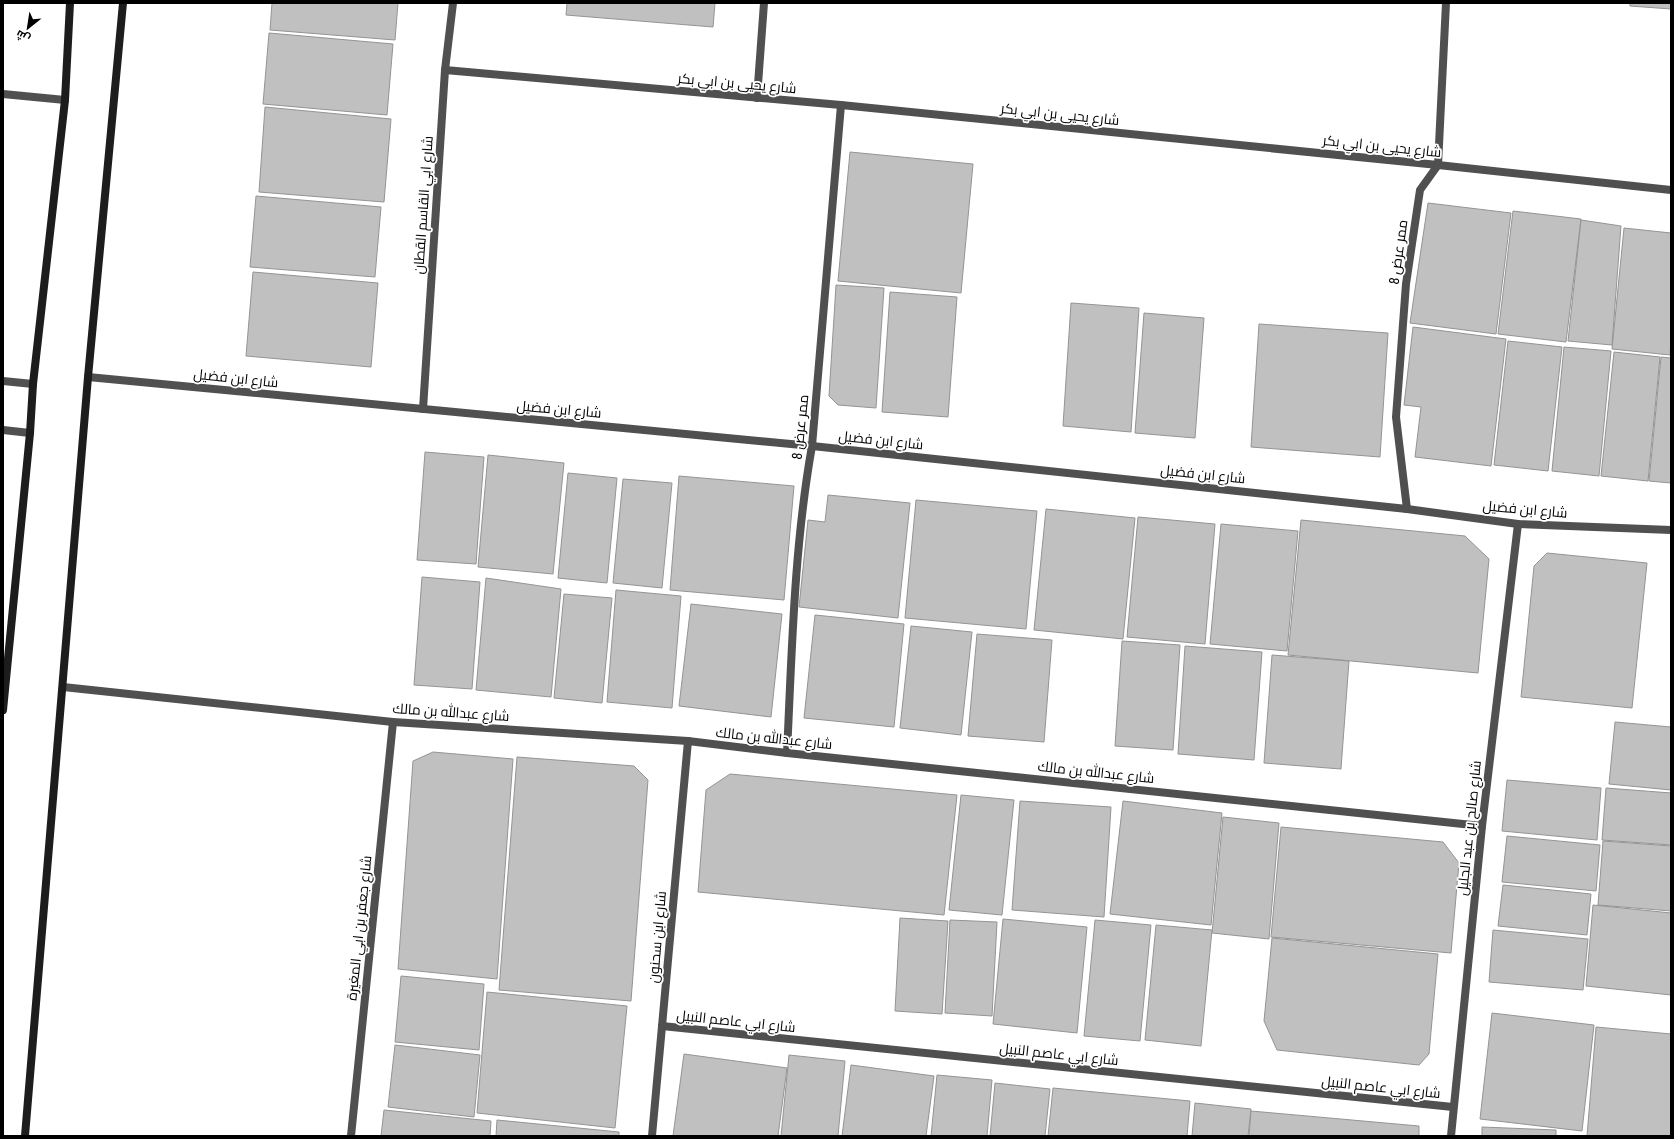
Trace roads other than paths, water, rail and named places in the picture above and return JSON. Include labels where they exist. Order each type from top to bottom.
[{"type":"street","points":[[3,710],[30,433],[33,384],[65,100],[70,3]]},
{"type":"street","points":[[25,1136],[88,377],[123,3]]},
{"type":"street","name":"شارع ابي القاسم القطان","points":[[423,409],[445,70],[453,3]]},
{"type":"street","points":[[757,98],[764,3]]},
{"type":"street","points":[[1438,165],[1446,3]]},
{"type":"street","name":"شارع يحيى بن ابي بكر","points":[[445,70],[841,105],[1671,190]]},
{"type":"street","points":[[3,94],[65,100]]},
{"type":"street","name":"ممر عرض 8","points":[[787,753],[794,619],[803,495],[812,446],[841,105]]},
{"type":"street","name":"ممر عرض 8","points":[[1407,509],[1396,416],[1406,284],[1420,190],[1438,165]]},
{"type":"street","name":"شارع ابن فضيل","points":[[88,377],[812,446],[1407,509],[1518,524],[1671,530]]},
{"type":"street","points":[[3,382],[33,384]]},
{"type":"street","points":[[3,430],[30,433]]},
{"type":"street","name":"شارع صالح بن عبد الجليل","points":[[1451,1136],[1482,826],[1518,524]]},
{"type":"street","name":"شارع عبدالله بن مالك","points":[[63,687],[393,722],[688,741],[787,753],[1482,826]]},
{"type":"street","name":"شارع جعفر بن ابي المغيرة","points":[[351,1136],[393,722]]},
{"type":"street","name":"شارع ابن سحنون","points":[[652,1136],[688,741]]},
{"type":"street","name":"شارع ابي عاصم النبيل","points":[[662,1026],[1453,1107]]}]
